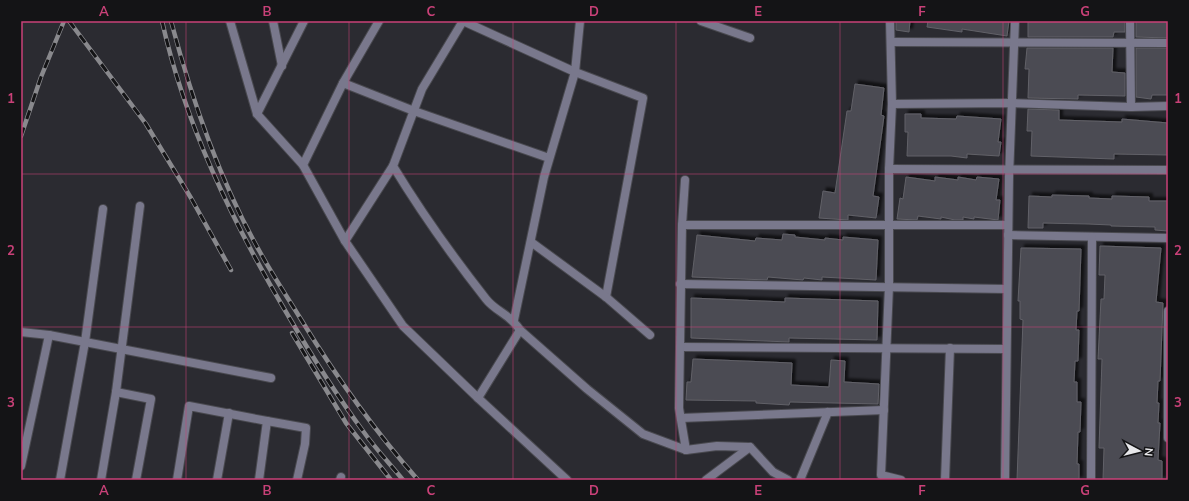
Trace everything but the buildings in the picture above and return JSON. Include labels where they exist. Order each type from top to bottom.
[{"type":"street","points":[[230,21],[257,114],[303,165],[345,241],[402,326],[567,480]]},
{"type":"street","points":[[273,21],[282,66]]},
{"type":"street","points":[[257,114],[304,21]]},
{"type":"street","points":[[303,165],[343,83],[379,21]]},
{"type":"street","points":[[345,241],[393,166],[422,89],[463,21],[575,72],[643,98],[606,297]]},
{"type":"street","points":[[514,320],[544,178],[575,72],[580,21]]},
{"type":"street","points":[[701,21],[750,38]]},
{"type":"street","points":[[890,21],[892,104],[889,170],[889,286],[881,475],[901,480]]},
{"type":"street","points":[[1005,480],[1009,169],[1015,21]]},
{"type":"street","points":[[1130,21],[1131,107]]},
{"type":"street","points":[[891,42],[1130,45],[1168,43]]},
{"type":"street","points":[[343,83],[549,158]]},
{"type":"street","points":[[892,104],[1012,103],[1131,107],[1168,106]]},
{"type":"street","points":[[393,166],[410,194],[487,301],[514,320],[520,330],[587,389],[643,434],[686,450],[717,446],[750,447],[773,472],[788,480]]},
{"type":"street","points":[[889,170],[1168,170]]},
{"type":"street","points":[[685,180],[680,284],[679,408],[686,450]]},
{"type":"street","points":[[101,480],[116,392],[120,349],[140,206]]},
{"type":"street","points":[[60,480],[84,342],[103,209]]},
{"type":"street","points":[[682,225],[1008,225]]},
{"type":"street","points":[[1008,235],[1168,238]]},
{"type":"street","points":[[1091,480],[1092,237]]},
{"type":"street","points":[[531,242],[606,297],[650,335]]},
{"type":"street","points":[[680,284],[1007,289]]},
{"type":"street","points":[[1168,311],[1168,438]]},
{"type":"street","points":[[478,398],[520,330]]},
{"type":"street","points":[[21,332],[49,335],[271,378]]},
{"type":"street","points":[[21,466],[49,335]]},
{"type":"street","points":[[680,347],[886,347],[1006,349]]},
{"type":"street","points":[[945,480],[950,348]]},
{"type":"street","points":[[116,392],[151,399],[136,480]]},
{"type":"street","points":[[177,480],[189,406],[306,428],[305,444],[297,480]]},
{"type":"street","points":[[681,418],[884,410]]},
{"type":"street","points":[[800,480],[828,412]]},
{"type":"street","points":[[217,480],[229,413]]},
{"type":"street","points":[[259,480],[267,421]]},
{"type":"street","points":[[706,480],[750,447]]},
{"type":"railway","points":[[21,136],[41,77],[64,21]]},
{"type":"railway","points":[[69,21],[146,124],[191,198],[231,270]]},
{"type":"railway","points":[[162,21],[183,97],[197,134],[212,171],[247,243],[295,327],[333,387],[368,437],[403,480]]},
{"type":"railway","points":[[171,21],[188,80],[208,139],[219,168],[245,225],[270,270],[329,363],[371,423],[418,480]]},
{"type":"railway","points":[[292,333],[346,423],[391,480]]}]
